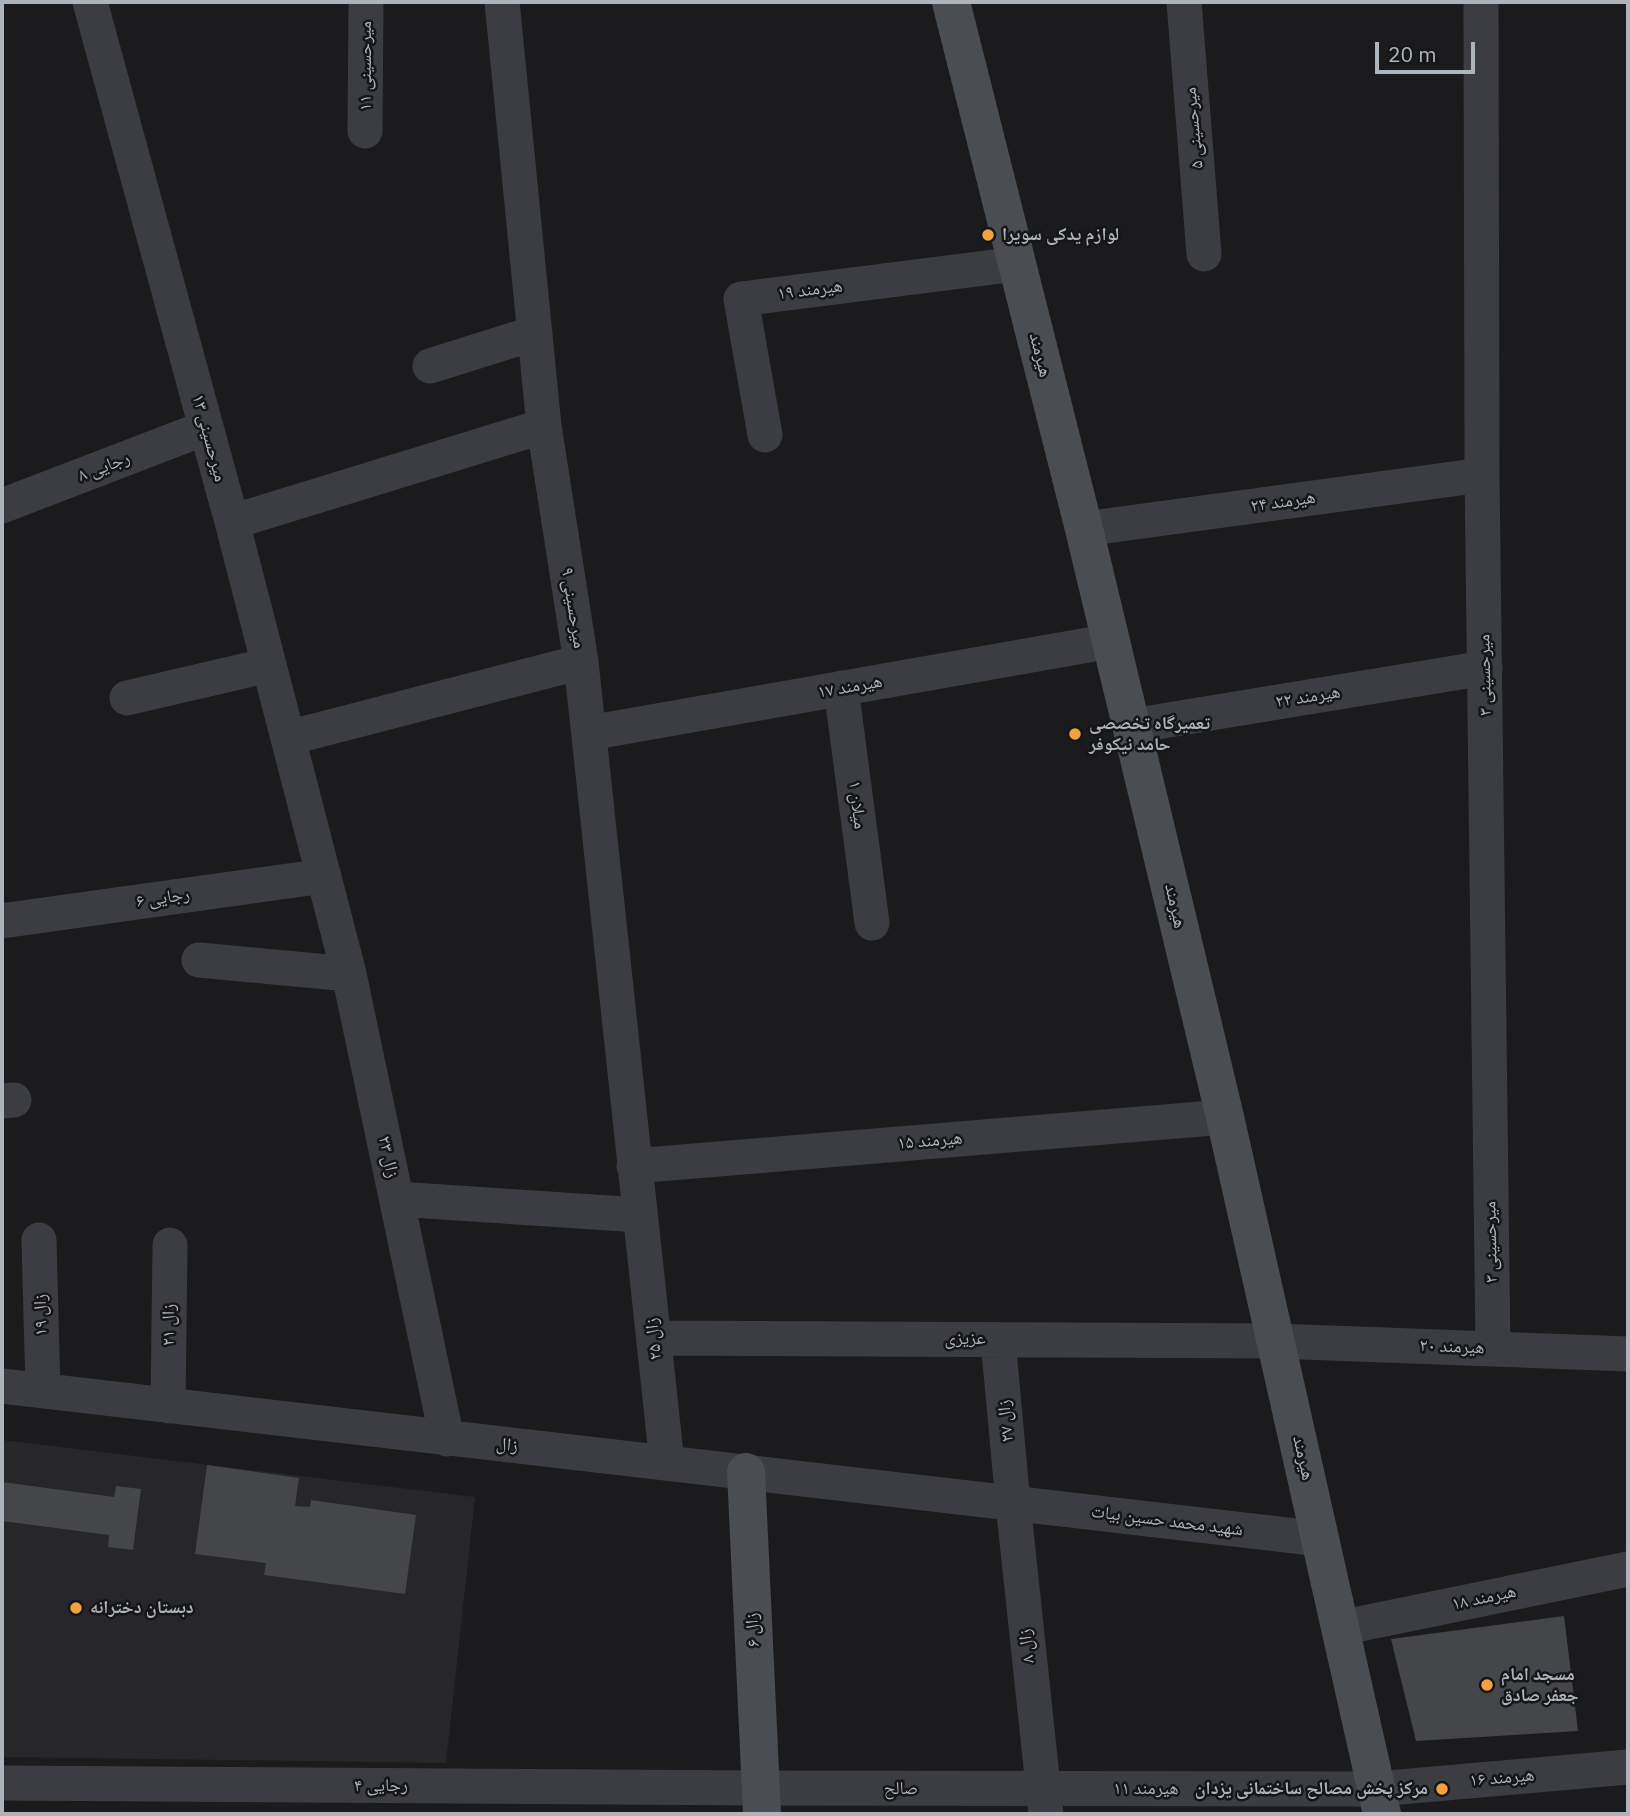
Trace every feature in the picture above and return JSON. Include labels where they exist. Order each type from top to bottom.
[{"type":"main road","name":"هیرمند","points":[[951,2],[1084,529],[1225,1116],[1379,1802]]},
{"type":"main road","name":"زال ۶","points":[[746,1472],[761,1801]]},
{"type":"street","name":"میرحسینی ۱۳","points":[[90,2],[232,522],[324,876]]},
{"type":"street","name":"میرحسینی ۱۱","points":[[365,131],[366,2]]},
{"type":"street","name":"میرحسینی ۹","points":[[502,2],[544,426],[581,662],[639,1215]]},
{"type":"street","name":"میرحسینی ۵","points":[[1184,2],[1204,254]]},
{"type":"street","name":"میرحسینی ۳","points":[[1481,2],[1482,475],[1493,1349]]},
{"type":"street","name":"هیرمند ۱۹","points":[[765,435],[741,299],[1017,264]]},
{"type":"street","points":[[430,366],[535,333]]},
{"type":"street","points":[[232,522],[544,426]]},
{"type":"street","name":"رجایی ۸","points":[[2,506],[205,428]]},
{"type":"street","name":"هیرمند ۲۴","points":[[1084,529],[1482,475]]},
{"type":"street","name":"هیرمند ۱۷","points":[[589,733],[1111,641]]},
{"type":"street","points":[[288,738],[581,662]]},
{"type":"street","points":[[127,698],[269,665]]},
{"type":"street","name":"هیرمند ۲۲","points":[[1132,726],[1485,668]]},
{"type":"street","name":"میلان ۱","points":[[841,688],[872,923]]},
{"type":"street","name":"رجایی ۶","points":[[2,921],[324,876]]},
{"type":"street","name":"زال ۲۳","points":[[324,876],[349,974],[447,1439]]},
{"type":"street","points":[[199,960],[349,974]]},
{"type":"street","name":"هیرمند ۱۵","points":[[634,1166],[1225,1116]]},
{"type":"street","points":[[397,1199],[639,1215]]},
{"type":"street","name":"زال ۲۵","points":[[639,1215],[667,1463]]},
{"type":"street","name":"زال ۱۹","points":[[39,1240],[43,1391]]},
{"type":"street","name":"زال ۲۱","points":[[168,1406],[170,1245]]},
{"type":"street","name":"عزیزی","points":[[654,1338],[1276,1341]]},
{"type":"street","name":"زال ۲۷","points":[[998,1340],[1013,1503]]},
{"type":"street","name":"هیرمند ۲۰","points":[[1276,1341],[1628,1353]]},
{"type":"street","name":"زال","points":[[2,1386],[1013,1503]]},
{"type":"street","name":"شهید محمد حسین بیات","points":[[1013,1503],[1321,1539]]},
{"type":"street","name":"زال ۸","points":[[1013,1503],[1044,1802]]},
{"type":"street","name":"هیرمند ۱۸","points":[[1340,1628],[1628,1569]]},
{"type":"street","name":"هیرمند ۱۶","points":[[1379,1802],[1628,1767]]},
{"type":"street","name":"رجایی ۴","points":[[2,1783],[761,1801]]},
{"type":"street","name":"صالح","points":[[761,1801],[1044,1802]]},
{"type":"street","name":"هیرمند ۱۱","points":[[1044,1802],[1379,1802]]},
{"type":"shaded area","points":[[2,1440],[475,1497],[446,1763],[2,1757]]},
{"type":"building","points":[[207,1465],[299,1478],[295,1506],[310,1507],[311,1500],[416,1515],[405,1594],[264,1575],[266,1563],[195,1554]]},
{"type":"building","points":[[2,1482],[114,1497],[116,1486],[141,1489],[133,1550],[108,1547],[109,1535],[2,1521]]},
{"type":"building","name":"مسجد امام جعفر صادق","points":[[1564,1616],[1578,1731],[1416,1741],[1391,1639]]},
{"type":"place","name":"لوازم یدکی سویرا","points":[[988,235]]},
{"type":"place","name":"تعمیرگاه تخصصی حامد نیکوفر","points":[[1075,734]]},
{"type":"place","name":"دبستان دخترانه","points":[[76,1608]]},
{"type":"place","name":"مسجد امام جعفر صادق","points":[[1487,1685]]},
{"type":"place","name":"مرکز پخش مصالح ساختمانی یزدان","points":[[1442,1789]]}]
